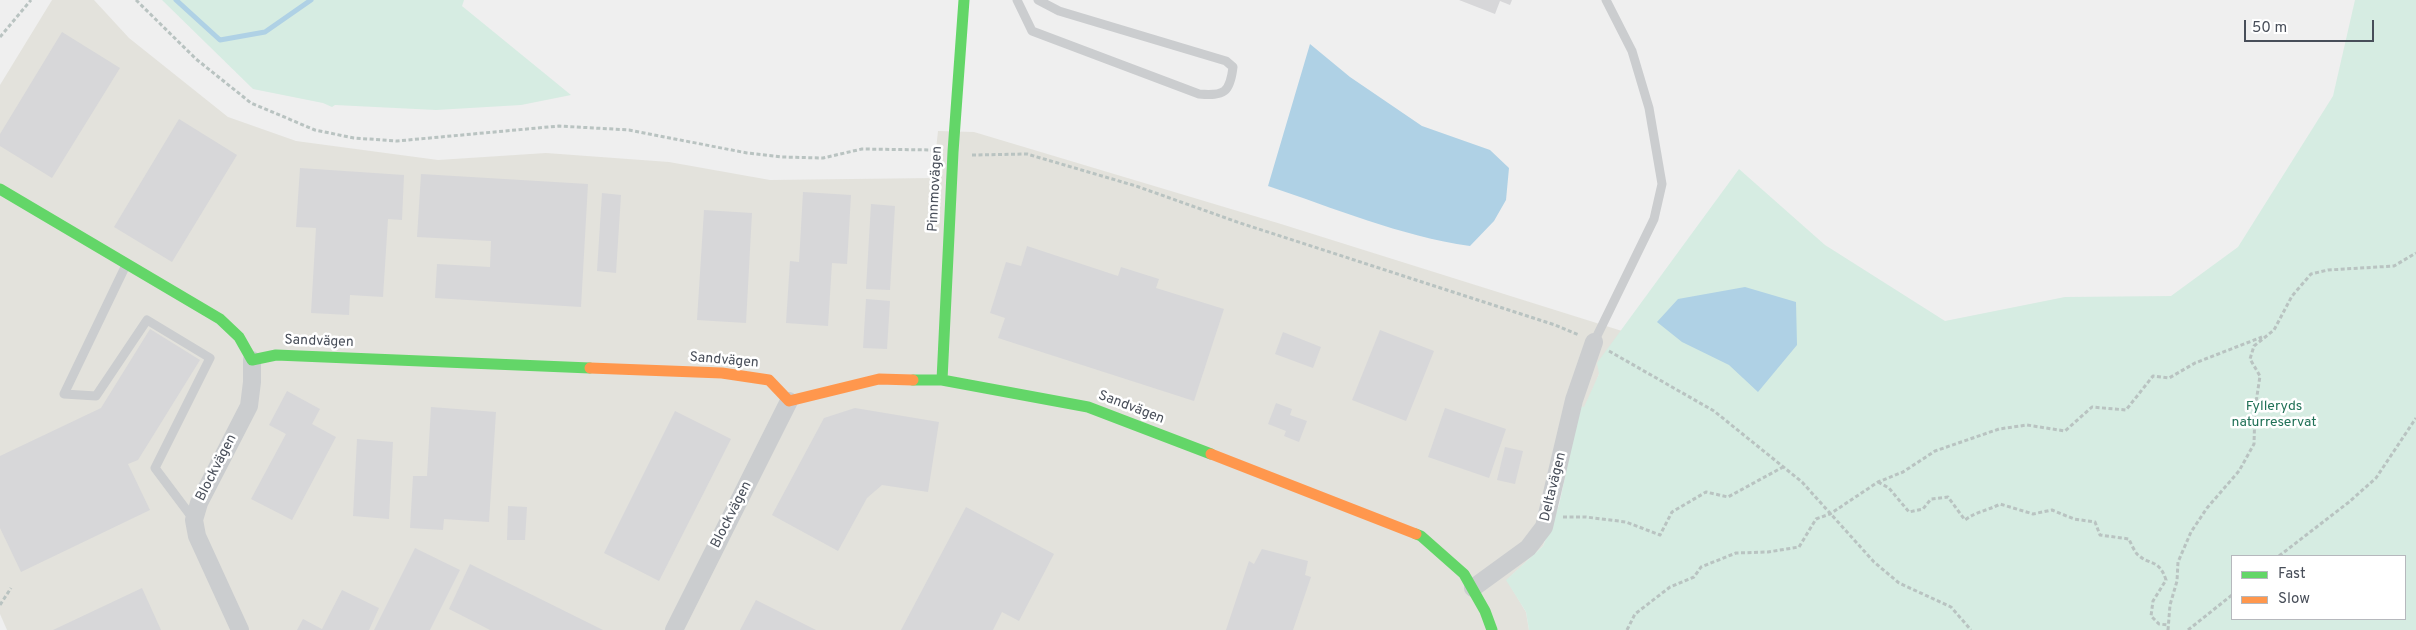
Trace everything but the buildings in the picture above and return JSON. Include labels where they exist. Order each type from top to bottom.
[{"type":"street","name":"Pinnmovägen","points":[[942,380],[953,152],[964,0]]},
{"type":"street","points":[[0,189],[220,319],[233,328],[247,345],[252,360]]},
{"type":"street","name":"Deltavägen","points":[[1474,588],[1528,548],[1544,527],[1574,400],[1594,342]]},
{"type":"street","name":"Sandvägen","points":[[252,360],[276,355],[722,373],[769,380],[789,401],[879,379],[942,380],[1088,407],[1421,536],[1464,574],[1474,588]]},
{"type":"street","name":"Blockvägen","points":[[240,630],[197,536],[194,520],[199,503],[249,406],[252,360]]},
{"type":"street","name":"Blockvägen","points":[[674,630],[789,401]]},
{"type":"street","points":[[1474,588],[1492,630]]},
{"type":"lane","points":[[1017,0],[1032,32],[1198,94],[1218,96],[1226,90],[1231,82],[1233,67],[1226,60],[1059,11],[1038,0]]},
{"type":"lane","points":[[1594,342],[1654,219],[1662,184],[1649,108],[1635,60],[1606,0]]},
{"type":"lane","points":[[126,263],[64,394],[96,396],[147,320],[210,358],[155,468],[194,520]]},
{"type":"path","points":[[0,37],[31,0]]},
{"type":"path","points":[[136,0],[196,59],[251,103],[315,130],[354,138],[396,141],[559,126],[629,130],[747,153],[782,156],[823,158],[872,149],[910,148],[973,155],[1027,154],[1136,186],[1240,223],[1555,325],[1594,342],[1714,411],[1802,482],[1874,562],[1899,583],[1952,607],[1971,630]]},
{"type":"path","points":[[2168,630],[2170,605],[2176,581],[2178,562],[2191,532],[2207,508],[2239,471],[2254,444],[2255,409],[2260,376],[2250,359],[2254,346],[2274,330],[2292,296],[2311,274],[2328,270],[2394,266],[2416,253]]},
{"type":"path","points":[[1626,630],[1635,614],[1670,588],[1694,577],[1702,567],[1736,553],[1768,552],[1799,547],[1816,519],[1830,514],[1878,482],[1903,472],[1935,451],[1999,429],[2027,425],[2066,431],[2092,406],[2126,410],[2153,376],[2169,378],[2195,363],[2262,338]]},
{"type":"path","points":[[2280,555],[2343,507],[2376,478],[2416,418]]},
{"type":"path","points":[[1547,517],[1586,517],[1626,522],[1660,535],[1672,512],[1706,492],[1728,497],[1783,467]]},
{"type":"path","points":[[1878,482],[1889,488],[1908,512],[1923,509],[1931,499],[1948,497],[1965,520],[1978,511],[2000,504],[2033,514],[2052,510],[2074,519],[2095,522],[2100,535],[2129,539],[2137,554],[2156,563],[2163,570],[2166,580],[2153,601],[2151,616],[2159,624],[2168,625]]},
{"type":"path","points":[[0,605],[11,588]]},
{"type":"path","points":[[2188,630],[2231,596]]},
{"type":"path","points":[[2195,630],[2199,621]]},
{"type":"shaded area","points":[[52,0],[94,0],[129,38],[228,117],[296,141],[438,160],[546,153],[669,162],[770,180],[933,178],[938,131],[974,132],[1281,224],[1622,331],[1599,374],[1543,546],[1507,580],[1526,612],[1529,630],[7,630],[0,614],[0,85]]},
{"type":"green space","points":[[162,0],[464,0],[462,6],[571,95],[521,105],[436,110],[335,105],[332,107],[323,103],[253,89]]},
{"type":"green space","name":"Fylleryds naturreservat","points":[[2355,0],[2416,0],[2416,630],[1529,630],[1526,612],[1506,580],[1543,546],[1559,505],[1580,406],[1584,407],[1599,374],[1597,363],[1739,169],[1825,245],[1945,321],[2065,297],[2171,296],[2238,247],[2333,96]]},
{"type":"water","points":[[1310,44],[1350,77],[1422,126],[1490,150],[1509,168],[1506,200],[1494,221],[1470,246],[1418,236],[1268,186]]},
{"type":"water","points":[[1745,287],[1796,302],[1797,345],[1758,392],[1729,365],[1682,342],[1657,322],[1678,299]]},
{"type":"waterway","points":[[176,0],[220,40],[265,32],[311,0]]},
{"type":"traffic: fast","points":[[942,380],[953,152],[964,0]]},
{"type":"traffic: fast","points":[[0,189],[220,319],[239,337],[252,360],[276,355],[590,368]]},
{"type":"traffic: fast","points":[[913,380],[942,380],[1088,407],[1211,454]]},
{"type":"traffic: fast","points":[[1416,534],[1421,536],[1464,574],[1485,611],[1492,630]]},
{"type":"traffic: slow","points":[[590,368],[722,373],[769,380],[789,401],[879,379],[913,380]]},
{"type":"traffic: slow","points":[[1211,454],[1416,534]]}]
